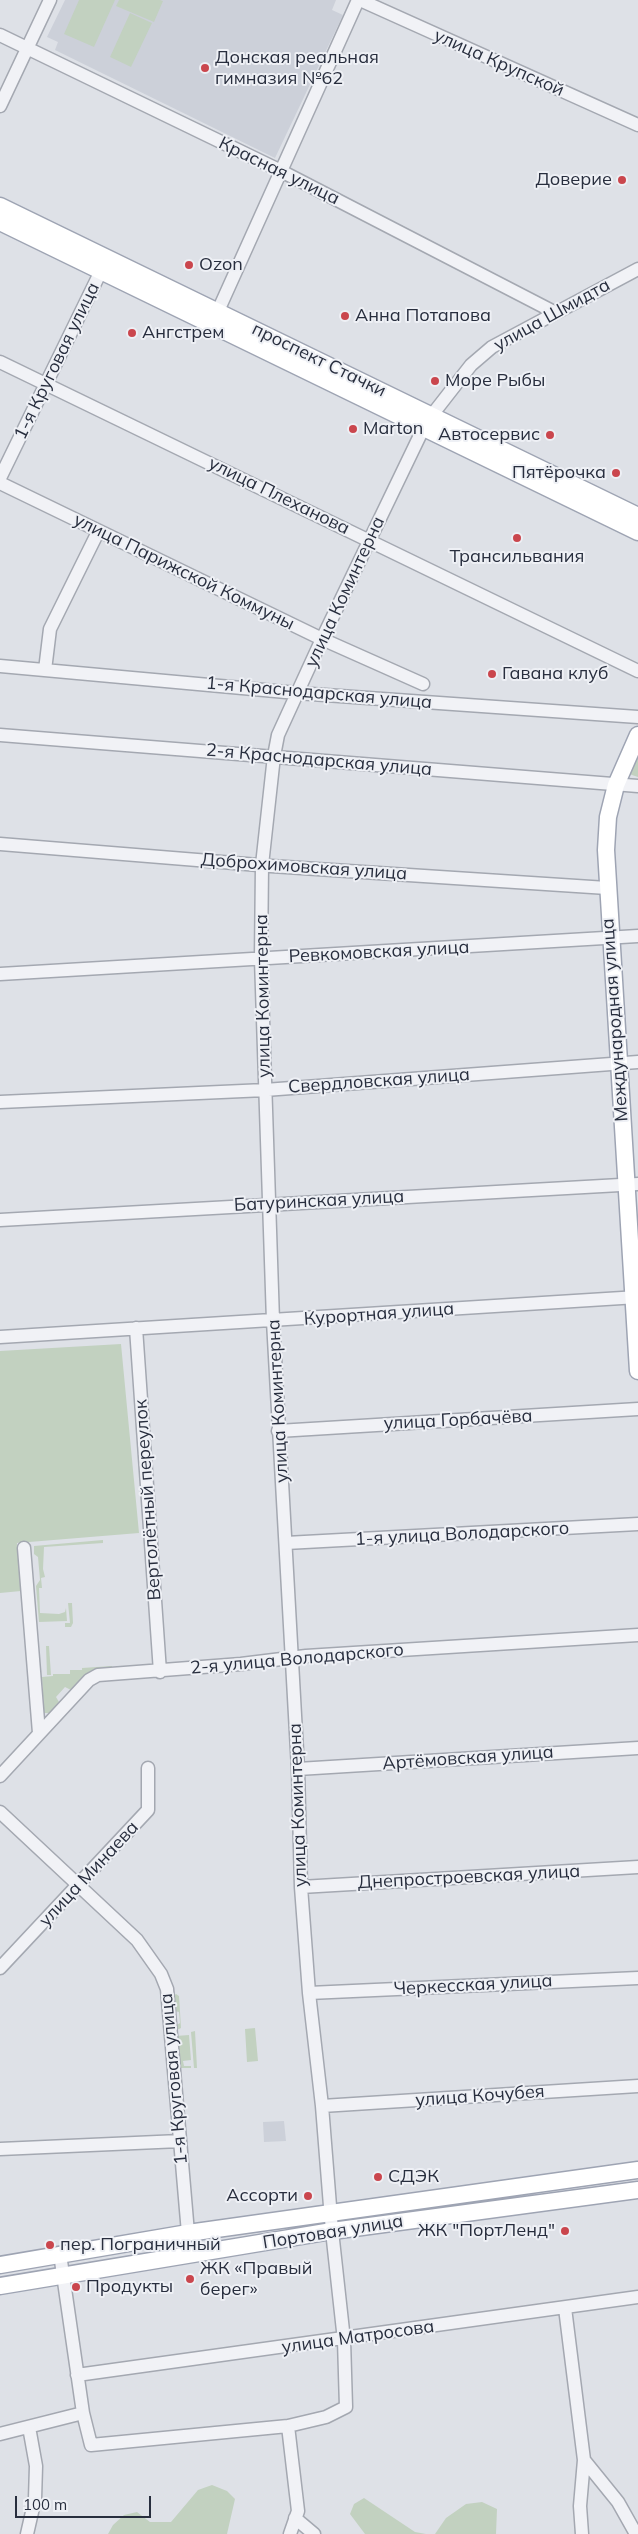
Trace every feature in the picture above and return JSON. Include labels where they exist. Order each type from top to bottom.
[{"type":"main road","name":"проспект Стачки","points":[[0,206],[218,311],[638,532]]},
{"type":"main road","name":"проспект Стачки","points":[[0,222],[101,271],[638,516]]},
{"type":"main road","name":"Международная улица","points":[[638,735],[616,785],[608,817],[606,850],[618,1063],[632,1184],[638,1371]]},
{"type":"main road","name":"Портовая улица","points":[[0,2265],[188,2233],[638,2170]]},
{"type":"main road","name":"Портовая улица","points":[[0,2286],[332,2231],[638,2190]]},
{"type":"street","points":[[0,106],[50,0]]},
{"type":"street","points":[[218,311],[359,0]]},
{"type":"street","name":"улица Крупской","points":[[359,0],[638,125]]},
{"type":"street","name":"Красная улица","points":[[0,35],[281,171],[554,312]]},
{"type":"street","name":"улица Шмидта","points":[[428,420],[480,356],[504,339],[638,268]]},
{"type":"street","name":"1-я Круговая улица","points":[[0,478],[101,271]]},
{"type":"street","name":"улица Плеханова","points":[[0,362],[369,539],[638,671]]},
{"type":"street","name":"улица Коминтерна","points":[[288,2426],[326,2417],[346,2407],[344,2340],[330,2213],[322,2106],[309,1993],[301,1887],[298,1769],[273,1321],[261,959],[262,865],[278,735],[369,539],[428,420]]},
{"type":"street","name":"улица Парижской Коммуны","points":[[0,483],[98,532],[423,684]]},
{"type":"street","points":[[45,670],[50,630],[98,532]]},
{"type":"street","name":"1-я Краснодарская улица","points":[[0,666],[297,693],[638,717]]},
{"type":"street","name":"2-я Краснодарская улица","points":[[0,735],[638,786]]},
{"type":"street","name":"Доброхимовская улица","points":[[0,844],[262,865],[607,888]]},
{"type":"street","name":"Ревкомовская улица","points":[[0,974],[638,936]]},
{"type":"street","name":"Свердловская улица","points":[[0,1102],[265,1090],[638,1062]]},
{"type":"street","name":"Батуринская улица","points":[[0,1220],[269,1203],[632,1184]]},
{"type":"street","name":"Курортная улица","points":[[0,1337],[635,1297]]},
{"type":"street","name":"Вертолётный переулок","points":[[136,1328],[160,1672]]},
{"type":"street","name":"улица Горбачёва","points":[[278,1431],[638,1409]]},
{"type":"street","name":"1-я улица Володарского","points":[[286,1543],[638,1524]]},
{"type":"street","points":[[24,1548],[39,1732]]},
{"type":"street","name":"2-я улица Володарского","points":[[0,1776],[39,1732],[93,1677],[292,1659],[306,1656],[638,1635]]},
{"type":"street","name":"Артёмовская улица","points":[[298,1769],[638,1748]]},
{"type":"street","name":"улица Минаева","points":[[0,1968],[148,1810],[148,1768]]},
{"type":"street","name":"1-я Круговая улица","points":[[0,1812],[136,1940],[152,1960],[167,1989],[188,2233]]},
{"type":"street","name":"Днепростроевская улица","points":[[301,1887],[638,1867]]},
{"type":"street","name":"Черкесская улица","points":[[309,1993],[638,1978]]},
{"type":"street","name":"улица Кочубея","points":[[322,2106],[638,2086]]},
{"type":"street","points":[[0,2149],[180,2141]]},
{"type":"street","points":[[60,2254],[83,2413],[91,2445],[288,2426],[298,2511],[290,2534]]},
{"type":"street","name":"улица Матросова","points":[[77,2375],[344,2340],[638,2297]]},
{"type":"street","points":[[565,2308],[584,2460],[580,2506],[582,2534]]},
{"type":"street","points":[[0,2434],[83,2413]]},
{"type":"street","points":[[27,2534],[35,2499],[36,2466],[29,2427]]},
{"type":"street","points":[[584,2460],[618,2502],[636,2534]]},
{"type":"street","points":[[295,2518],[314,2534]]},
{"type":"shaded area","name":"Донская реальная гимназия №62","points":[[65,0],[336,0],[332,10],[343,15],[275,158],[55,50],[58,42],[47,37]]},
{"type":"shaded area","points":[[284,2121],[286,2141],[264,2142],[263,2122]]},
{"type":"green space","points":[[79,0],[115,0],[94,47],[64,34]]},
{"type":"green space","points":[[119,0],[163,1],[154,22],[116,6]]},
{"type":"green space","points":[[130,13],[152,23],[131,67],[110,57]]},
{"type":"green space","points":[[638,743],[638,777],[629,774]]},
{"type":"green space","points":[[121,1344],[139,1533],[17,1543],[21,1591],[0,1593],[0,1351]]},
{"type":"green space","points":[[103,1540],[103,1543],[44,1547],[43,1569],[45,1577],[41,1578],[42,1588],[39,1588],[40,1613],[59,1614],[65,1612],[66,1608],[67,1621],[39,1622],[36,1586],[40,1580],[38,1557],[34,1554],[34,1546]]},
{"type":"green space","points":[[68,1603],[72,1603],[73,1623],[71,1627],[65,1627],[65,1623],[70,1623]]},
{"type":"green space","points":[[46,1646],[49,1646],[51,1675],[47,1675]]},
{"type":"green space","points":[[112,1666],[112,1668],[90,1671],[71,1690],[65,1687],[56,1697],[59,1702],[50,1713],[44,1713],[42,1677],[53,1676],[53,1674],[70,1674],[70,1670],[82,1670],[82,1668]]},
{"type":"green space","points":[[176,1994],[179,1996],[181,2028],[177,2030],[175,2026],[180,2023],[179,2012],[174,2011],[173,1996]]},
{"type":"green space","points":[[255,2028],[258,2061],[247,2062],[245,2029]]},
{"type":"green space","points":[[195,2031],[197,2068],[194,2068],[191,2032]]},
{"type":"green space","points":[[189,2035],[191,2060],[183,2061],[184,2066],[191,2066],[191,2068],[178,2068],[176,2036]]},
{"type":"green space","points":[[212,2485],[227,2491],[235,2499],[227,2534],[108,2534],[113,2525],[124,2515],[137,2512],[150,2522],[171,2522],[198,2490]]},
{"type":"green space","points":[[364,2498],[415,2532],[426,2534],[365,2534],[350,2514],[354,2504]]},
{"type":"green space","points":[[482,2502],[497,2509],[496,2534],[435,2534],[446,2518],[466,2504]]},
{"type":"place","name":"Донская реальная гимназия №62","points":[[205,68]]},
{"type":"place","name":"Доверие","points":[[622,180]]},
{"type":"place","name":"Ozon","points":[[189,265]]},
{"type":"place","name":"Анна Потапова","points":[[345,316]]},
{"type":"place","name":"Ангстрем","points":[[132,333]]},
{"type":"place","name":"Море Рыбы","points":[[435,381]]},
{"type":"place","name":"Marton","points":[[353,429]]},
{"type":"place","name":"Автосервис","points":[[550,435]]},
{"type":"place","name":"Пятёрочка","points":[[616,473]]},
{"type":"place","name":"Трансильвания","points":[[517,538]]},
{"type":"place","name":"Гавана клуб","points":[[492,674]]},
{"type":"place","name":"СДЭК","points":[[378,2177]]},
{"type":"place","name":"Ассорти","points":[[308,2196]]},
{"type":"place","name":"ЖК \"ПортЛенд\"","points":[[565,2231]]},
{"type":"place","name":"пер. Пограничный","points":[[50,2245]]},
{"type":"place","name":"ЖК «Правый берег»","points":[[190,2279]]},
{"type":"place","name":"Продукты","points":[[76,2287]]}]
